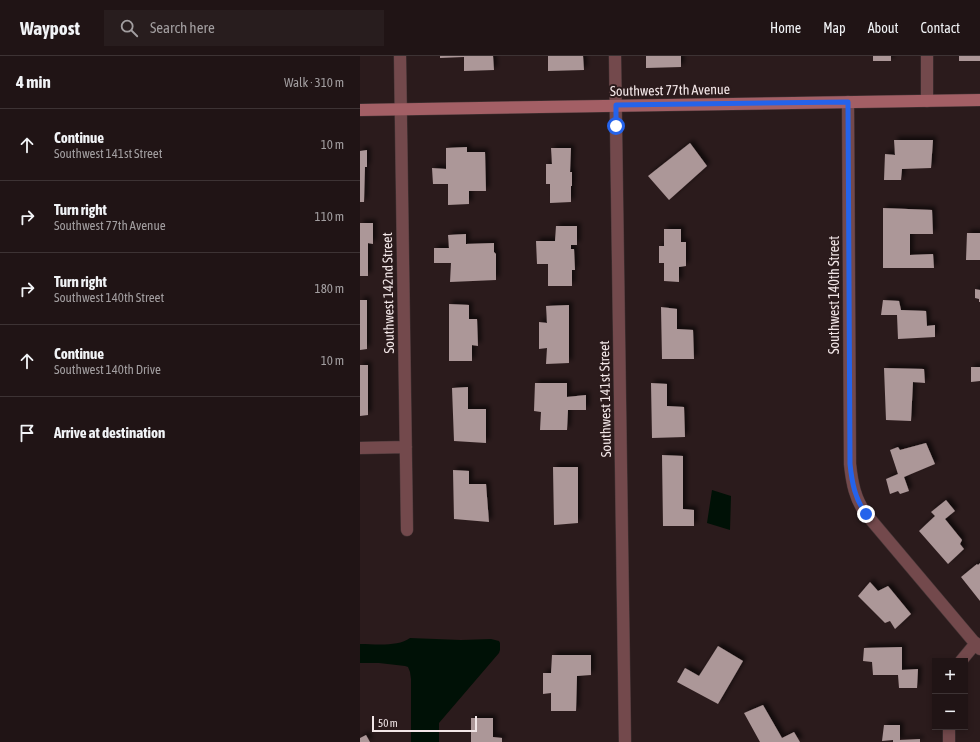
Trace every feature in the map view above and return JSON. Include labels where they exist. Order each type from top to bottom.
[{"type":"street","name":"Southwest 142nd Street","points":[[400,56],[407,530]]},
{"type":"street","name":"Southwest 141st Street","points":[[615,56],[625,742]]},
{"type":"street","points":[[927,56],[927,101]]},
{"type":"street","name":"Southwest 77th Avenue","points":[[360,110],[980,100]]},
{"type":"street","name":"Southwest 140th Street","points":[[848,102],[850,459],[853,487],[861,507],[866,514],[978,646]]},
{"type":"street","points":[[360,448],[406,447]]},
{"type":"street","points":[[964,658],[978,646]]},
{"type":"street","points":[[949,730],[949,742]]},
{"type":"shaded area","points":[[712,490],[731,496],[730,530],[707,523]]},
{"type":"shaded area","points":[[410,638],[461,640],[491,639],[499,641],[500,643],[499,653],[439,723],[439,742],[411,742],[411,679],[408,667],[379,663],[360,663],[360,644],[393,644]]},
{"type":"building","points":[[440,56],[493,56],[494,70],[464,71],[464,57],[440,58]]},
{"type":"building","points":[[548,56],[583,56],[584,70],[548,71]]},
{"type":"building","points":[[646,56],[681,56],[681,67],[646,68]]},
{"type":"building","points":[[873,56],[891,56],[891,61],[873,61]]},
{"type":"building","points":[[959,56],[980,56],[980,61],[959,61]]},
{"type":"building","points":[[894,140],[933,140],[931,168],[902,169],[901,180],[884,180],[885,154],[895,155]]},
{"type":"building","points":[[690,143],[707,166],[669,200],[648,176]]},
{"type":"building","points":[[467,147],[467,152],[485,152],[486,191],[469,191],[469,204],[448,205],[448,184],[433,184],[432,168],[446,169],[446,148]]},
{"type":"building","points":[[551,148],[571,148],[571,202],[550,203],[550,184],[546,184],[546,164],[552,164]]},
{"type":"building","points":[[367,150],[364,202],[360,202],[360,151]]},
{"type":"building","points":[[883,208],[932,210],[933,234],[910,234],[910,255],[933,254],[934,268],[883,268]]},
{"type":"building","points":[[360,223],[373,223],[373,244],[368,243],[368,276],[360,276]]},
{"type":"building","points":[[556,226],[577,226],[577,245],[571,245],[571,249],[574,249],[575,270],[572,270],[572,286],[548,286],[548,264],[537,264],[536,241],[555,241]]},
{"type":"building","points":[[664,229],[681,229],[681,242],[686,242],[686,266],[679,267],[679,282],[664,281],[664,263],[659,263],[659,246],[664,246]]},
{"type":"building","points":[[967,233],[980,233],[980,260],[966,260]]},
{"type":"building","points":[[466,234],[466,244],[494,243],[494,252],[496,254],[496,280],[450,282],[451,263],[434,263],[434,248],[449,248],[448,235]]},
{"type":"building","points":[[975,289],[980,290],[980,302],[979,299],[975,298]]},
{"type":"building","points":[[360,300],[367,300],[367,349],[360,350]]},
{"type":"building","points":[[883,300],[899,301],[901,310],[926,311],[927,326],[935,325],[935,337],[898,339],[897,315],[881,315]]},
{"type":"building","points":[[449,304],[469,305],[469,319],[477,319],[478,346],[472,345],[472,361],[449,361]]},
{"type":"building","points":[[569,305],[569,363],[546,364],[547,348],[539,349],[539,322],[547,323],[546,306]]},
{"type":"building","points":[[661,307],[677,309],[677,329],[693,330],[694,359],[662,359]]},
{"type":"building","points":[[360,365],[368,365],[368,415],[360,416]]},
{"type":"building","points":[[971,367],[980,367],[980,381],[971,382]]},
{"type":"building","points":[[884,368],[924,369],[925,383],[913,382],[911,421],[886,420]]},
{"type":"building","points":[[535,383],[567,383],[567,397],[586,395],[586,410],[568,410],[567,430],[540,430],[541,412],[534,411]]},
{"type":"building","points":[[651,383],[667,384],[667,406],[684,407],[685,437],[652,438]]},
{"type":"building","points":[[468,387],[468,409],[486,409],[486,443],[454,441],[452,388]]},
{"type":"building","points":[[926,443],[935,464],[904,477],[909,491],[900,494],[898,491],[890,494],[886,479],[898,474],[890,450],[898,447],[900,450]]},
{"type":"building","points":[[662,455],[683,456],[683,509],[694,510],[694,526],[663,526]]},
{"type":"building","points":[[553,467],[578,467],[578,523],[554,525]]},
{"type":"building","points":[[453,470],[469,471],[469,484],[486,484],[489,522],[454,519]]},
{"type":"building","points":[[946,500],[955,511],[945,519],[962,540],[960,544],[964,549],[948,564],[919,531],[935,516],[931,512]]},
{"type":"building","points":[[980,563],[980,601],[961,577]]},
{"type":"building","points":[[870,582],[878,591],[888,586],[911,614],[895,629],[890,621],[885,623],[858,596]]},
{"type":"building","points":[[718,646],[743,661],[718,704],[677,682],[685,668],[699,676]]},
{"type":"building","points":[[902,647],[902,670],[918,669],[917,688],[899,688],[898,675],[873,675],[872,662],[863,661],[864,648]]},
{"type":"building","points":[[552,655],[591,655],[591,675],[577,676],[576,711],[551,711],[551,693],[543,694],[543,673],[551,673]]},
{"type":"building","points":[[763,705],[782,738],[794,732],[800,742],[760,742],[744,713]]},
{"type":"building","points":[[471,718],[493,718],[493,737],[502,738],[502,742],[471,742]]},
{"type":"building","points":[[884,725],[900,725],[900,740],[920,739],[920,742],[893,742],[893,740],[882,741]]},
{"type":"building","points":[[366,735],[370,742],[360,742],[360,738]]},
{"type":"route","points":[[616,126],[616,105],[848,102],[850,464],[855,494],[866,514]]}]
